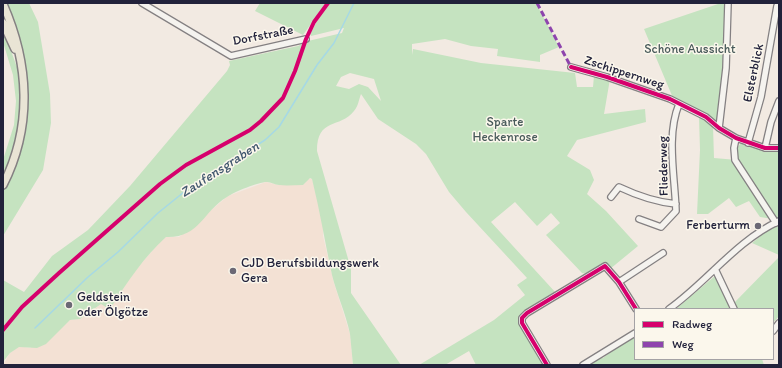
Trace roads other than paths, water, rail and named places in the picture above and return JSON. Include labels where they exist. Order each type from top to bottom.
[{"type":"main road","points":[[3,4],[15,34],[24,88],[24,119],[18,152],[3,185]]},
{"type":"main road","points":[[3,23],[19,57]]},
{"type":"street","name":"Dorfstraße","points":[[142,3],[232,56],[306,39]]},
{"type":"street","points":[[719,128],[726,68],[728,3]]},
{"type":"street","name":"Elsterblick","points":[[748,143],[761,96],[777,6]]},
{"type":"street","name":"Zschippernweg","points":[[571,67],[608,77],[670,99],[706,117],[719,128],[748,143],[766,148],[779,148]]},
{"type":"street","points":[[766,148],[771,122],[779,101]]},
{"type":"street","name":"Fliederweg","points":[[639,219],[661,227],[676,211],[672,141],[676,110],[679,104]]},
{"type":"street","points":[[671,308],[700,285],[715,269],[741,247],[777,222],[735,160],[734,148],[736,138]]},
{"type":"street","name":"Fliederweg","points":[[611,197],[619,187],[637,196],[660,202],[676,204]]},
{"type":"street","points":[[619,282],[663,253]]},
{"type":"street","points":[[547,365],[522,323],[522,318],[527,313],[584,277],[605,266],[619,282],[635,308]]},
{"type":"street","points":[[715,269],[734,308]]},
{"type":"street","points":[[583,365],[634,334]]},
{"type":"waterway","name":"Zaufensgraben","points":[[35,328],[158,213],[189,188],[265,140],[279,127],[317,65],[334,43],[354,3]]},
{"type":"place","name":"Ferberturm","points":[[758,226]]},
{"type":"place","name":"CJD Berufsbildungswerk Gera","points":[[233,271]]},
{"type":"place","name":"Geldstein oder Ölgötze","points":[[69,305]]},
{"type":"park label","name":"Schöne Aussicht","points":[[690,50]]},
{"type":"park label","name":"Sparte Heckenrose","points":[[505,130]]}]
